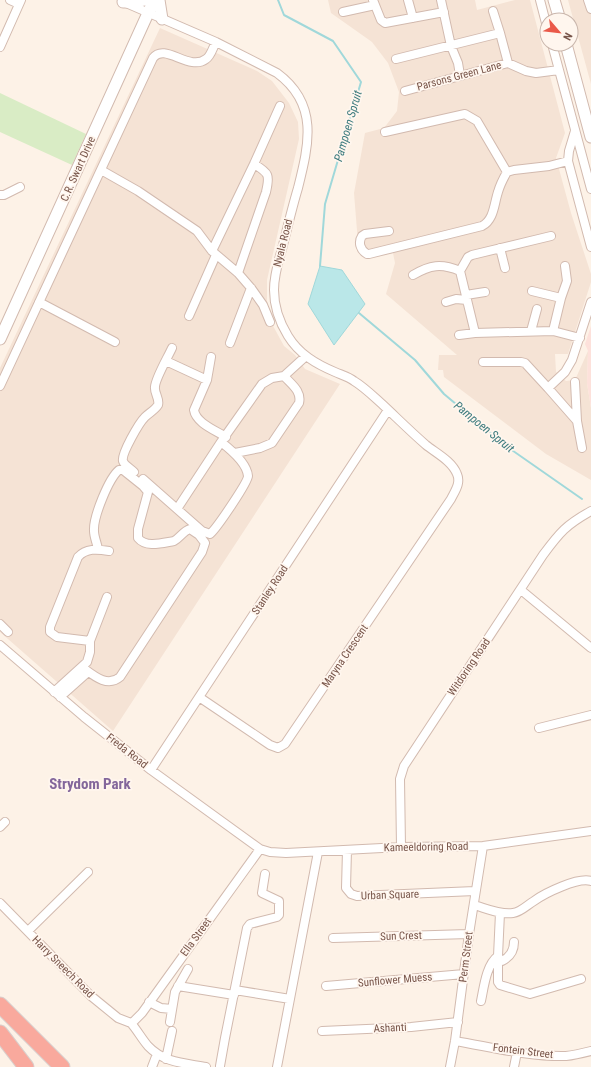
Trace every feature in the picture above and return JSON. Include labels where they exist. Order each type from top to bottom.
[{"type":"highway","points":[[0,1005],[62,1067]]},
{"type":"highway","points":[[0,1033],[26,1067]]},
{"type":"street","points":[[0,47],[20,2],[10,0]]},
{"type":"street","points":[[122,1],[133,2],[144,0]]},
{"type":"street","name":"C.R. Swart Drive","points":[[0,339],[154,0]]},
{"type":"street","points":[[159,0],[162,19]]},
{"type":"street","points":[[408,0],[413,18]]},
{"type":"street","points":[[441,0],[451,46],[458,63],[460,75]]},
{"type":"street","points":[[540,0],[543,12]]},
{"type":"street","points":[[554,0],[558,12]]},
{"type":"street","points":[[588,0],[591,9]]},
{"type":"street","name":"Nyala Road","points":[[122,1],[216,42],[277,72],[297,93],[306,114],[309,132],[306,157],[277,268],[274,292],[280,318],[289,338],[306,356],[320,366],[352,379],[369,392],[427,446],[454,468],[458,482]]},
{"type":"street","points":[[343,12],[374,3],[385,23],[444,12]]},
{"type":"street","points":[[494,11],[508,63]]},
{"type":"street","points":[[396,59],[500,33]]},
{"type":"street","points":[[0,386],[155,55],[157,53],[166,53],[196,62],[207,59],[216,42]]},
{"type":"street","points":[[554,52],[591,189]]},
{"type":"street","points":[[568,52],[591,137]]},
{"type":"street","name":"Parsons Green Lane","points":[[404,91],[508,63],[536,74],[559,70]]},
{"type":"street","points":[[189,316],[214,253],[280,106]]},
{"type":"street","points":[[385,132],[464,114],[469,115],[477,120],[507,172]]},
{"type":"street","points":[[576,131],[569,151],[568,161],[591,247]]},
{"type":"street","points":[[389,231],[362,236],[360,242],[362,251],[369,254],[482,226],[486,224],[491,217],[497,193],[507,172],[549,166],[568,161]]},
{"type":"street","points":[[238,273],[268,183],[268,176],[266,172],[254,164]]},
{"type":"street","points":[[101,170],[138,191],[197,231],[214,253],[238,273],[251,288],[263,305],[270,322]]},
{"type":"street","points":[[0,195],[4,195],[20,187]]},
{"type":"street","points":[[475,333],[460,271],[468,257],[472,254],[551,236]]},
{"type":"street","points":[[500,248],[505,268]]},
{"type":"street","points":[[413,275],[424,269],[438,266],[448,266],[460,271]]},
{"type":"street","points":[[553,331],[567,281],[565,266]]},
{"type":"street","points":[[230,343],[251,288]]},
{"type":"street","points":[[532,291],[561,298]]},
{"type":"street","points":[[446,302],[485,292]]},
{"type":"street","points":[[40,302],[115,342]]},
{"type":"street","points":[[548,388],[557,381],[570,365],[591,302]]},
{"type":"street","points":[[531,331],[537,308]]},
{"type":"street","points":[[459,335],[475,333],[553,331],[580,338]]},
{"type":"street","points":[[172,348],[155,384],[155,393],[159,402],[140,424],[125,451],[123,461],[202,531],[209,534],[213,531],[247,480],[246,471],[235,453],[223,439],[195,415],[195,406],[207,380],[211,357]]},
{"type":"street","points":[[177,509],[223,439],[262,384],[272,378],[284,376],[306,356]]},
{"type":"street","points":[[166,361],[207,380]]},
{"type":"street","points":[[483,362],[524,363],[577,421]]},
{"type":"street","points":[[235,453],[260,448],[272,443],[299,403],[299,393],[284,376]]},
{"type":"street","points":[[576,382],[577,421],[582,448]]},
{"type":"street","name":"Stanley Road","points":[[151,770],[388,410]]},
{"type":"street","points":[[85,669],[104,681],[114,681],[120,677],[202,552],[205,544],[199,535],[190,529],[184,531],[174,541],[150,544],[140,541],[138,538],[138,530],[148,492],[143,486],[123,470],[120,470],[114,476],[96,512],[94,531],[98,549]]},
{"type":"street","name":"Maryna Crescent","points":[[199,697],[264,742],[278,748],[283,746],[451,499],[457,488],[458,482]]},
{"type":"street","name":"Witdoring Road","points":[[401,848],[400,779],[404,766],[559,533],[568,524],[591,511]]},
{"type":"street","points":[[90,641],[57,637],[51,634],[50,630],[78,557],[86,551],[98,549],[109,551]]},
{"type":"street","points":[[521,590],[591,648]]},
{"type":"street","points":[[57,694],[85,669],[89,658],[90,641],[107,597]]},
{"type":"street","points":[[0,624],[8,632]]},
{"type":"street","name":"Freda Road","points":[[0,645],[57,694],[151,770],[260,849]]},
{"type":"street","points":[[539,728],[591,715]]},
{"type":"street","name":"Kameeldoring Road","points":[[260,849],[270,852],[286,853],[483,846],[591,831]]},
{"type":"street","name":"Perm Street","points":[[450,1067],[458,1022],[469,934],[483,846]]},
{"type":"street","name":"Ella Street","points":[[131,1023],[149,1002],[260,849]]},
{"type":"street","name":"Urban Square","points":[[347,850],[346,888],[353,895],[475,892]]},
{"type":"street","points":[[277,1067],[318,852]]},
{"type":"street","points":[[28,931],[88,872]]},
{"type":"street","points":[[222,1067],[234,992],[248,925],[279,915],[279,901],[262,893],[265,874]]},
{"type":"street","points":[[474,905],[500,913],[512,913],[519,911],[534,900],[560,888],[580,881],[591,881]]},
{"type":"street","name":"Harry Sneech Road","points":[[0,904],[78,983],[101,1004],[118,1018],[131,1023]]},
{"type":"street","points":[[500,913],[498,956],[498,982],[500,985],[530,994],[581,979]]},
{"type":"street","name":"Sun Crest","points":[[334,938],[469,934]]},
{"type":"street","points":[[498,956],[502,961],[507,959],[514,947],[514,942]]},
{"type":"street","points":[[481,1001],[488,973],[494,959],[498,956]]},
{"type":"street","points":[[170,1022],[175,992],[188,969]]},
{"type":"street","name":"Sunflower Muess","points":[[326,986],[464,974]]},
{"type":"street","points":[[178,986],[290,999]]},
{"type":"street","points":[[149,1002],[161,1008],[172,1009]]},
{"type":"street","name":"Ashanti","points":[[322,1031],[411,1027],[458,1022]]},
{"type":"street","points":[[131,1023],[147,1045],[157,1054],[166,1059],[206,1067]]},
{"type":"street","points":[[166,1059],[172,1031]]},
{"type":"street","name":"Fontein Street","points":[[455,1041],[516,1052],[549,1056],[568,1056],[591,1051]]},
{"type":"street","points":[[514,1067],[516,1052]]},
{"type":"street","points":[[152,1067],[157,1054]]},
{"type":"street","points":[[445,1067],[450,1067]]},
{"type":"shaded area","points":[[328,0],[475,0],[477,10],[515,0],[530,0],[539,34],[539,52],[544,52],[565,133],[556,158],[571,213],[591,274],[591,282],[568,354],[555,354],[556,372],[566,381],[575,380],[588,351],[587,383],[591,408],[591,480],[546,454],[444,377],[443,370],[438,370],[439,355],[457,355],[386,294],[395,263],[393,253],[368,258],[358,243],[354,193],[365,133],[384,128],[397,111],[399,92],[388,63],[372,42],[331,13]]},
{"type":"shaded area","points":[[568,0],[591,0],[591,84],[579,40],[579,12],[571,12]]},
{"type":"shaded area","points":[[160,28],[257,71],[272,81],[289,103],[298,122],[299,139],[267,280],[267,301],[272,324],[284,346],[295,355],[305,369],[340,384],[113,731],[0,632],[0,368]]},
{"type":"shaded area","points":[[591,326],[591,408],[587,383],[588,351],[585,344]]},
{"type":"green space","points":[[0,93],[86,134],[72,165],[0,132]]},
{"type":"water","points":[[320,266],[342,270],[365,304],[334,345],[308,304]]},
{"type":"waterway","name":"Pampoen Spruit","points":[[278,0],[284,15],[333,41],[361,82],[325,204],[320,266]]},
{"type":"waterway","name":"Pampoen Spruit","points":[[359,313],[415,360],[444,394],[506,446],[582,499]]},
{"type":"district","name":"Strydom Park","points":[[90,784]]}]
